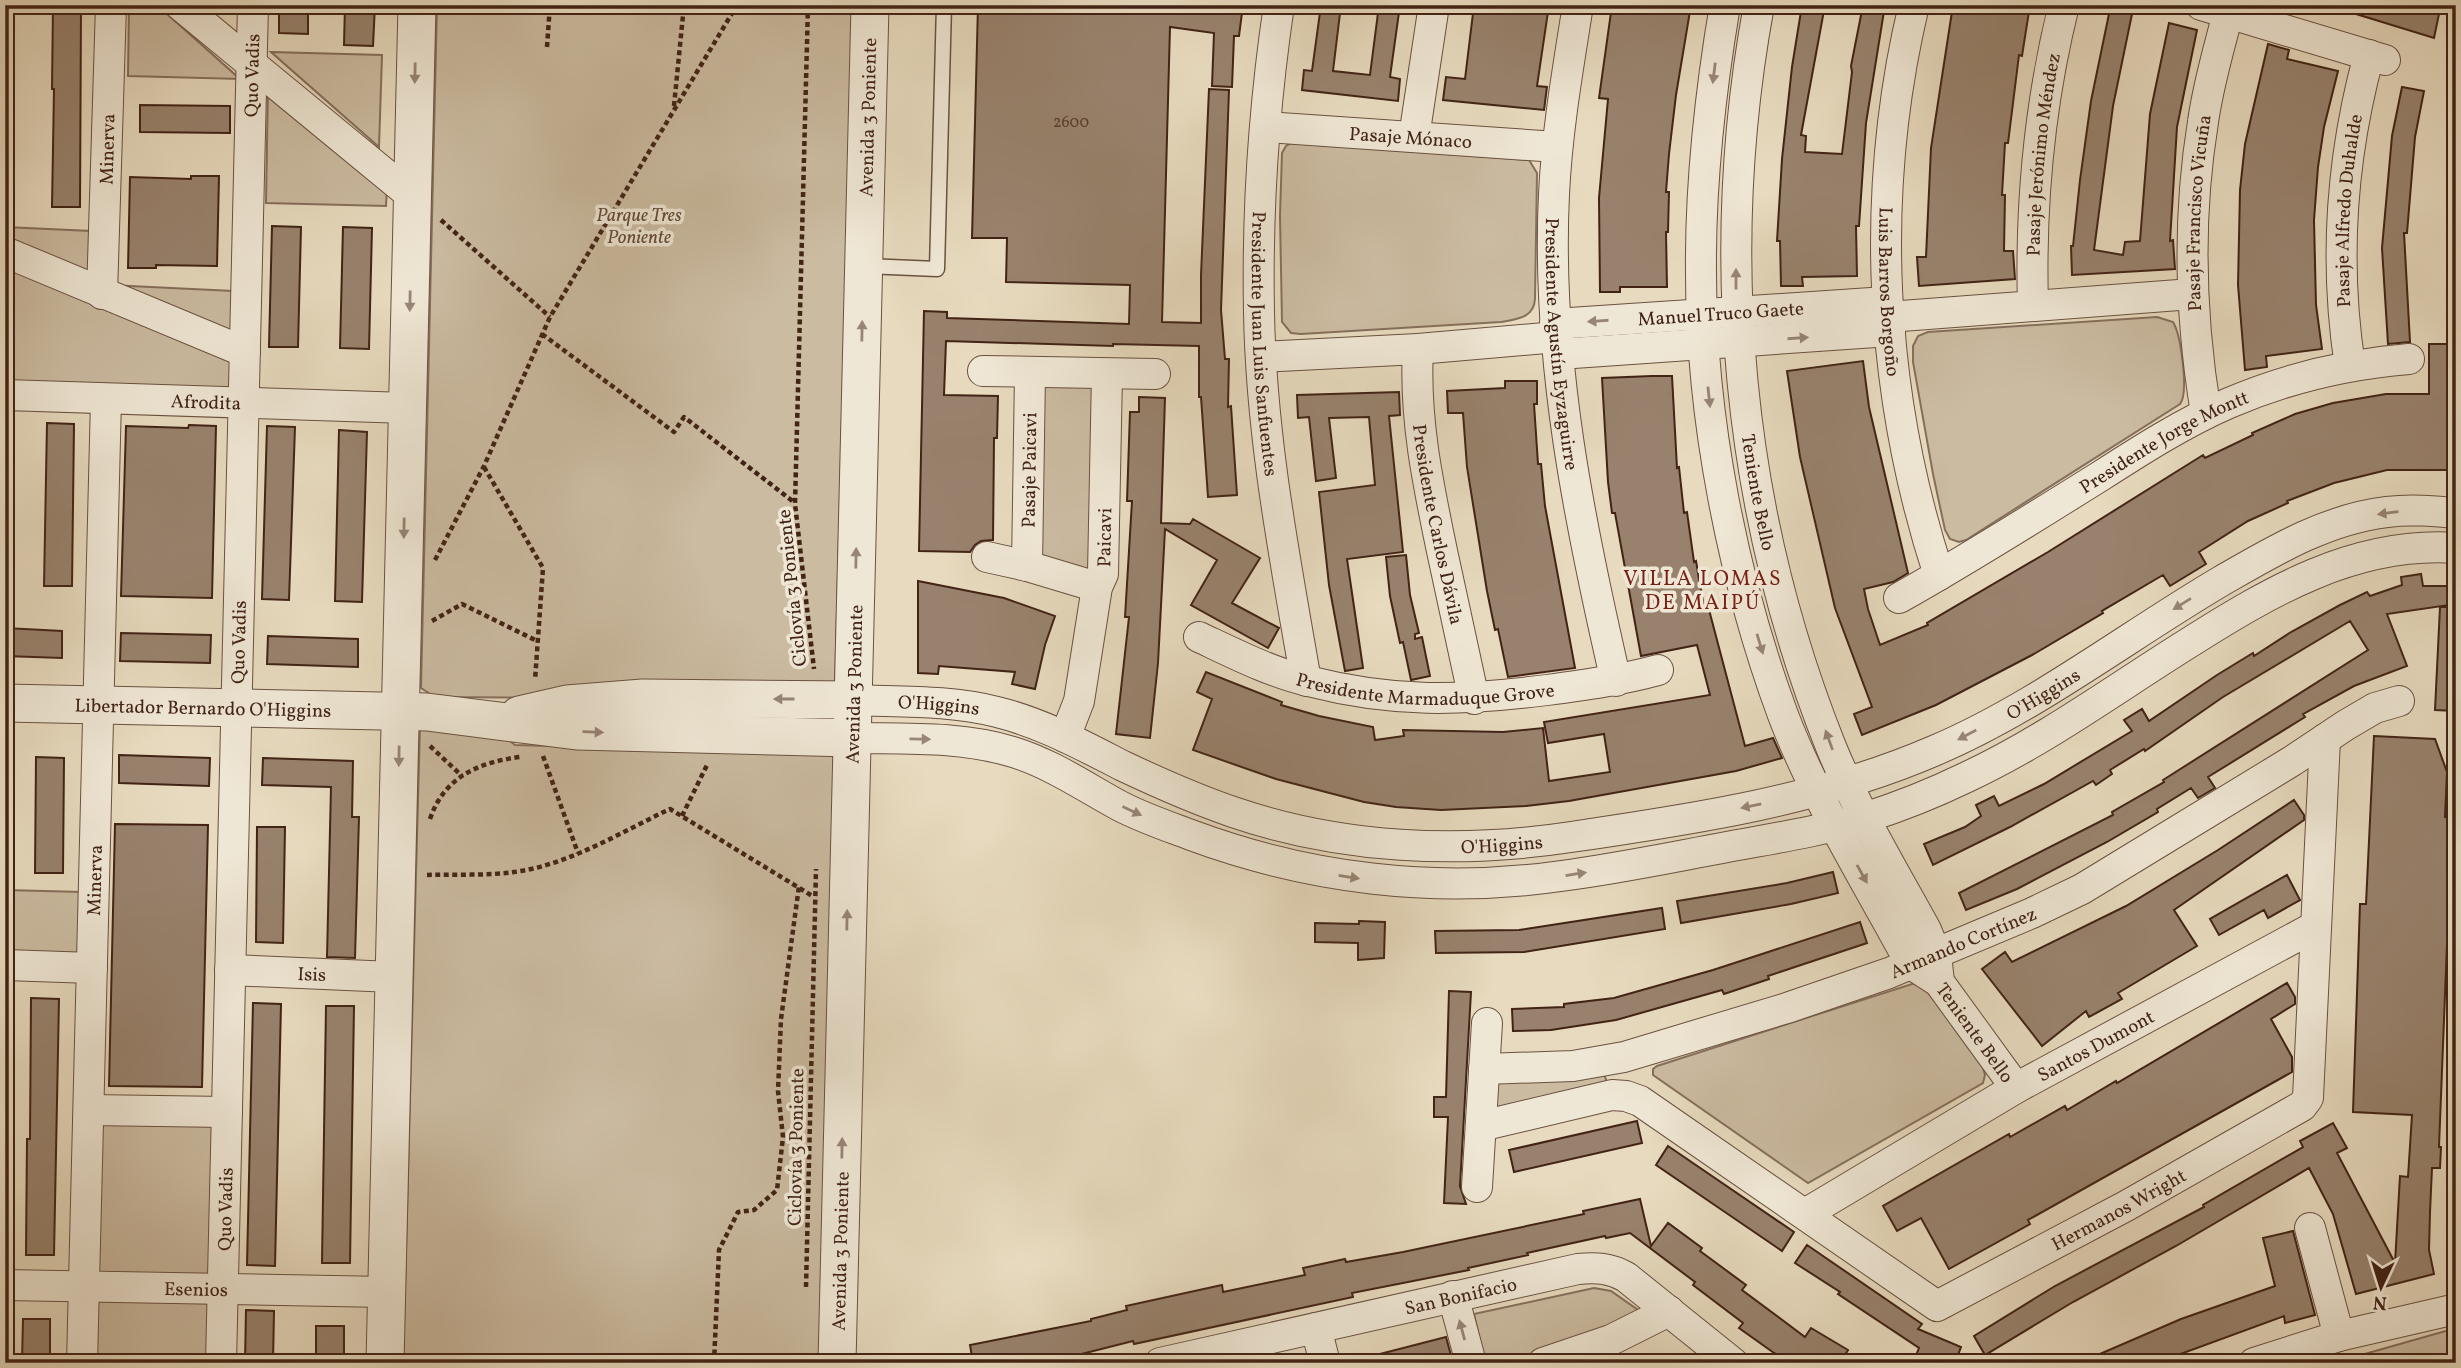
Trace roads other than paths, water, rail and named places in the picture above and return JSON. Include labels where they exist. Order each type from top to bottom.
[{"type":"street","name":"Minerva","points":[[102,294],[111,5]]},
{"type":"street","points":[[180,5],[425,206]]},
{"type":"street","name":"Quo Vadis","points":[[221,1363],[253,5]]},
{"type":"street","points":[[385,1363],[407,408],[425,206],[417,5]]},
{"type":"street","name":"Presidente Juan Luis Sanfuentes","points":[[1279,5],[1266,127],[1259,313],[1275,498],[1306,681]]},
{"type":"street","points":[[1414,137],[1434,5]]},
{"type":"street","name":"Presidente Agustín Eyzaguirre","points":[[1578,5],[1557,147],[1554,197],[1557,338],[1570,464],[1587,555],[1616,681]]},
{"type":"street","name":"Teniente Bello","points":[[1725,5],[1710,110],[1703,190],[1702,314],[1714,444],[1737,558],[1758,638],[1784,716],[1836,825],[1928,967],[2016,1088]]},
{"type":"street","name":"Teniente Bello","points":[[1759,5],[1744,108],[1738,182],[1736,312],[1748,438],[1767,544],[1790,629],[1831,746],[1847,783],[1926,930],[1928,967]]},
{"type":"street","name":"Luis Barros Borgoño","points":[[1914,5],[1903,57],[1890,148],[1885,251],[1888,317],[1905,437],[1915,493],[1939,575]]},
{"type":"street","name":"Pasaje Jerónimo Méndez","points":[[2033,306],[2032,231],[2038,153],[2047,86],[2064,5]]},
{"type":"street","name":"Pasaje Alfredo Duhalde","points":[[2214,9],[2377,58],[2352,126],[2343,198],[2341,270],[2350,366]]},
{"type":"street","name":"Pasaje Francisco Vicuña","points":[[2206,413],[2198,362],[2193,294],[2193,218],[2214,9]]},
{"type":"street","name":"Avenida 3 Poniente","points":[[837,1363],[852,738],[841,699],[876,12]]},
{"type":"street","name":"Pasaje Mónaco","points":[[1266,127],[1557,147]]},
{"type":"street","points":[[5,252],[245,352]]},
{"type":"street","name":"Manuel Truco Gaete","points":[[1557,338],[1704,344],[1888,317],[2193,294]]},
{"type":"street","name":"Manuel Truco Gaete","points":[[1261,357],[1557,338],[1702,314],[1736,312],[1888,317]]},
{"type":"street","name":"Presidente Carlos Dávila","points":[[1418,349],[1418,419],[1425,464],[1474,699]]},
{"type":"street","name":"Presidente Jorge Montt","points":[[1899,598],[2206,413],[2306,377],[2350,366],[2409,359]]},
{"type":"street","points":[[983,371],[1156,374]]},
{"type":"street","name":"Pasaje Paicavi","points":[[1027,566],[1030,373]]},
{"type":"street","name":"Paicavi","points":[[1065,737],[1079,701],[1097,587],[1103,574],[1107,374]]},
{"type":"street","name":"Afrodita","points":[[5,395],[407,408]]},
{"type":"street","name":"Minerva","points":[[82,1363],[106,399]]},
{"type":"street","name":"O'Higgins","points":[[501,720],[567,704],[643,698],[841,699],[975,707],[1026,721],[1163,785],[1238,814],[1314,834],[1424,846],[1468,846],[1564,838],[1740,809],[1847,783],[1898,766],[1966,736],[2190,599],[2298,538],[2342,522],[2386,512],[2411,510],[2456,513]]},
{"type":"street","name":"O'Higgins","points":[[400,711],[501,720],[577,731],[966,742],[1010,751],[1054,769],[1135,814],[1262,859],[1360,878],[1457,884],[1558,877],[1836,825],[1865,817],[1943,788],[1994,764],[2242,609],[2296,580],[2383,552],[2415,547],[2456,548]]},
{"type":"street","points":[[987,557],[1097,587]]},
{"type":"street","name":"Presidente Marmaduque Grove","points":[[1199,637],[1306,681],[1376,695],[1407,698],[1474,699],[1616,681],[1658,670]]},
{"type":"street","name":"Armando Cortínez","points":[[1484,1069],[1573,1066],[1624,1057],[1928,967],[2082,889],[2375,708],[2399,701]]},
{"type":"street","name":"Libertador Bernardo O'Higgins","points":[[5,703],[400,711]]},
{"type":"street","name":"Hermanos Wright","points":[[1626,1096],[1640,1101],[1937,1306],[2126,1206],[2302,1106],[2308,1098],[2325,740]]},
{"type":"street","name":"Santos Dumont","points":[[1805,1214],[2016,1088],[2316,926]]},
{"type":"street","points":[[5,965],[92,968]]},
{"type":"street","name":"Isis","points":[[230,970],[393,977]]},
{"type":"street","points":[[1477,1187],[1487,1023]]},
{"type":"street","points":[[1481,1126],[1601,1097],[1626,1096],[1624,1057]]},
{"type":"street","points":[[89,1110],[227,1112]]},
{"type":"street","points":[[2310,1228],[2339,1336]]},
{"type":"street","name":"San Bonifacio","points":[[1170,1362],[1578,1269],[1594,1268],[1617,1272],[1626,1277],[1733,1363]]},
{"type":"street","name":"Esenios","points":[[5,1285],[386,1292]]},
{"type":"street","points":[[1453,1297],[1471,1363]]},
{"type":"street","points":[[2254,1363],[2339,1336],[2456,1308]]},
{"type":"street","points":[[1543,1363],[1611,1340],[1669,1311]]},
{"type":"street","points":[[1316,1328],[1325,1363]]},
{"type":"lane","points":[[864,266],[937,268],[944,5]]},
{"type":"district","name":"VILLA LOMAS DE MAIPÚ","points":[[1703,590]]},
{"type":"park label","name":"Parque Tres Poniente","points":[[639,225]]}]
